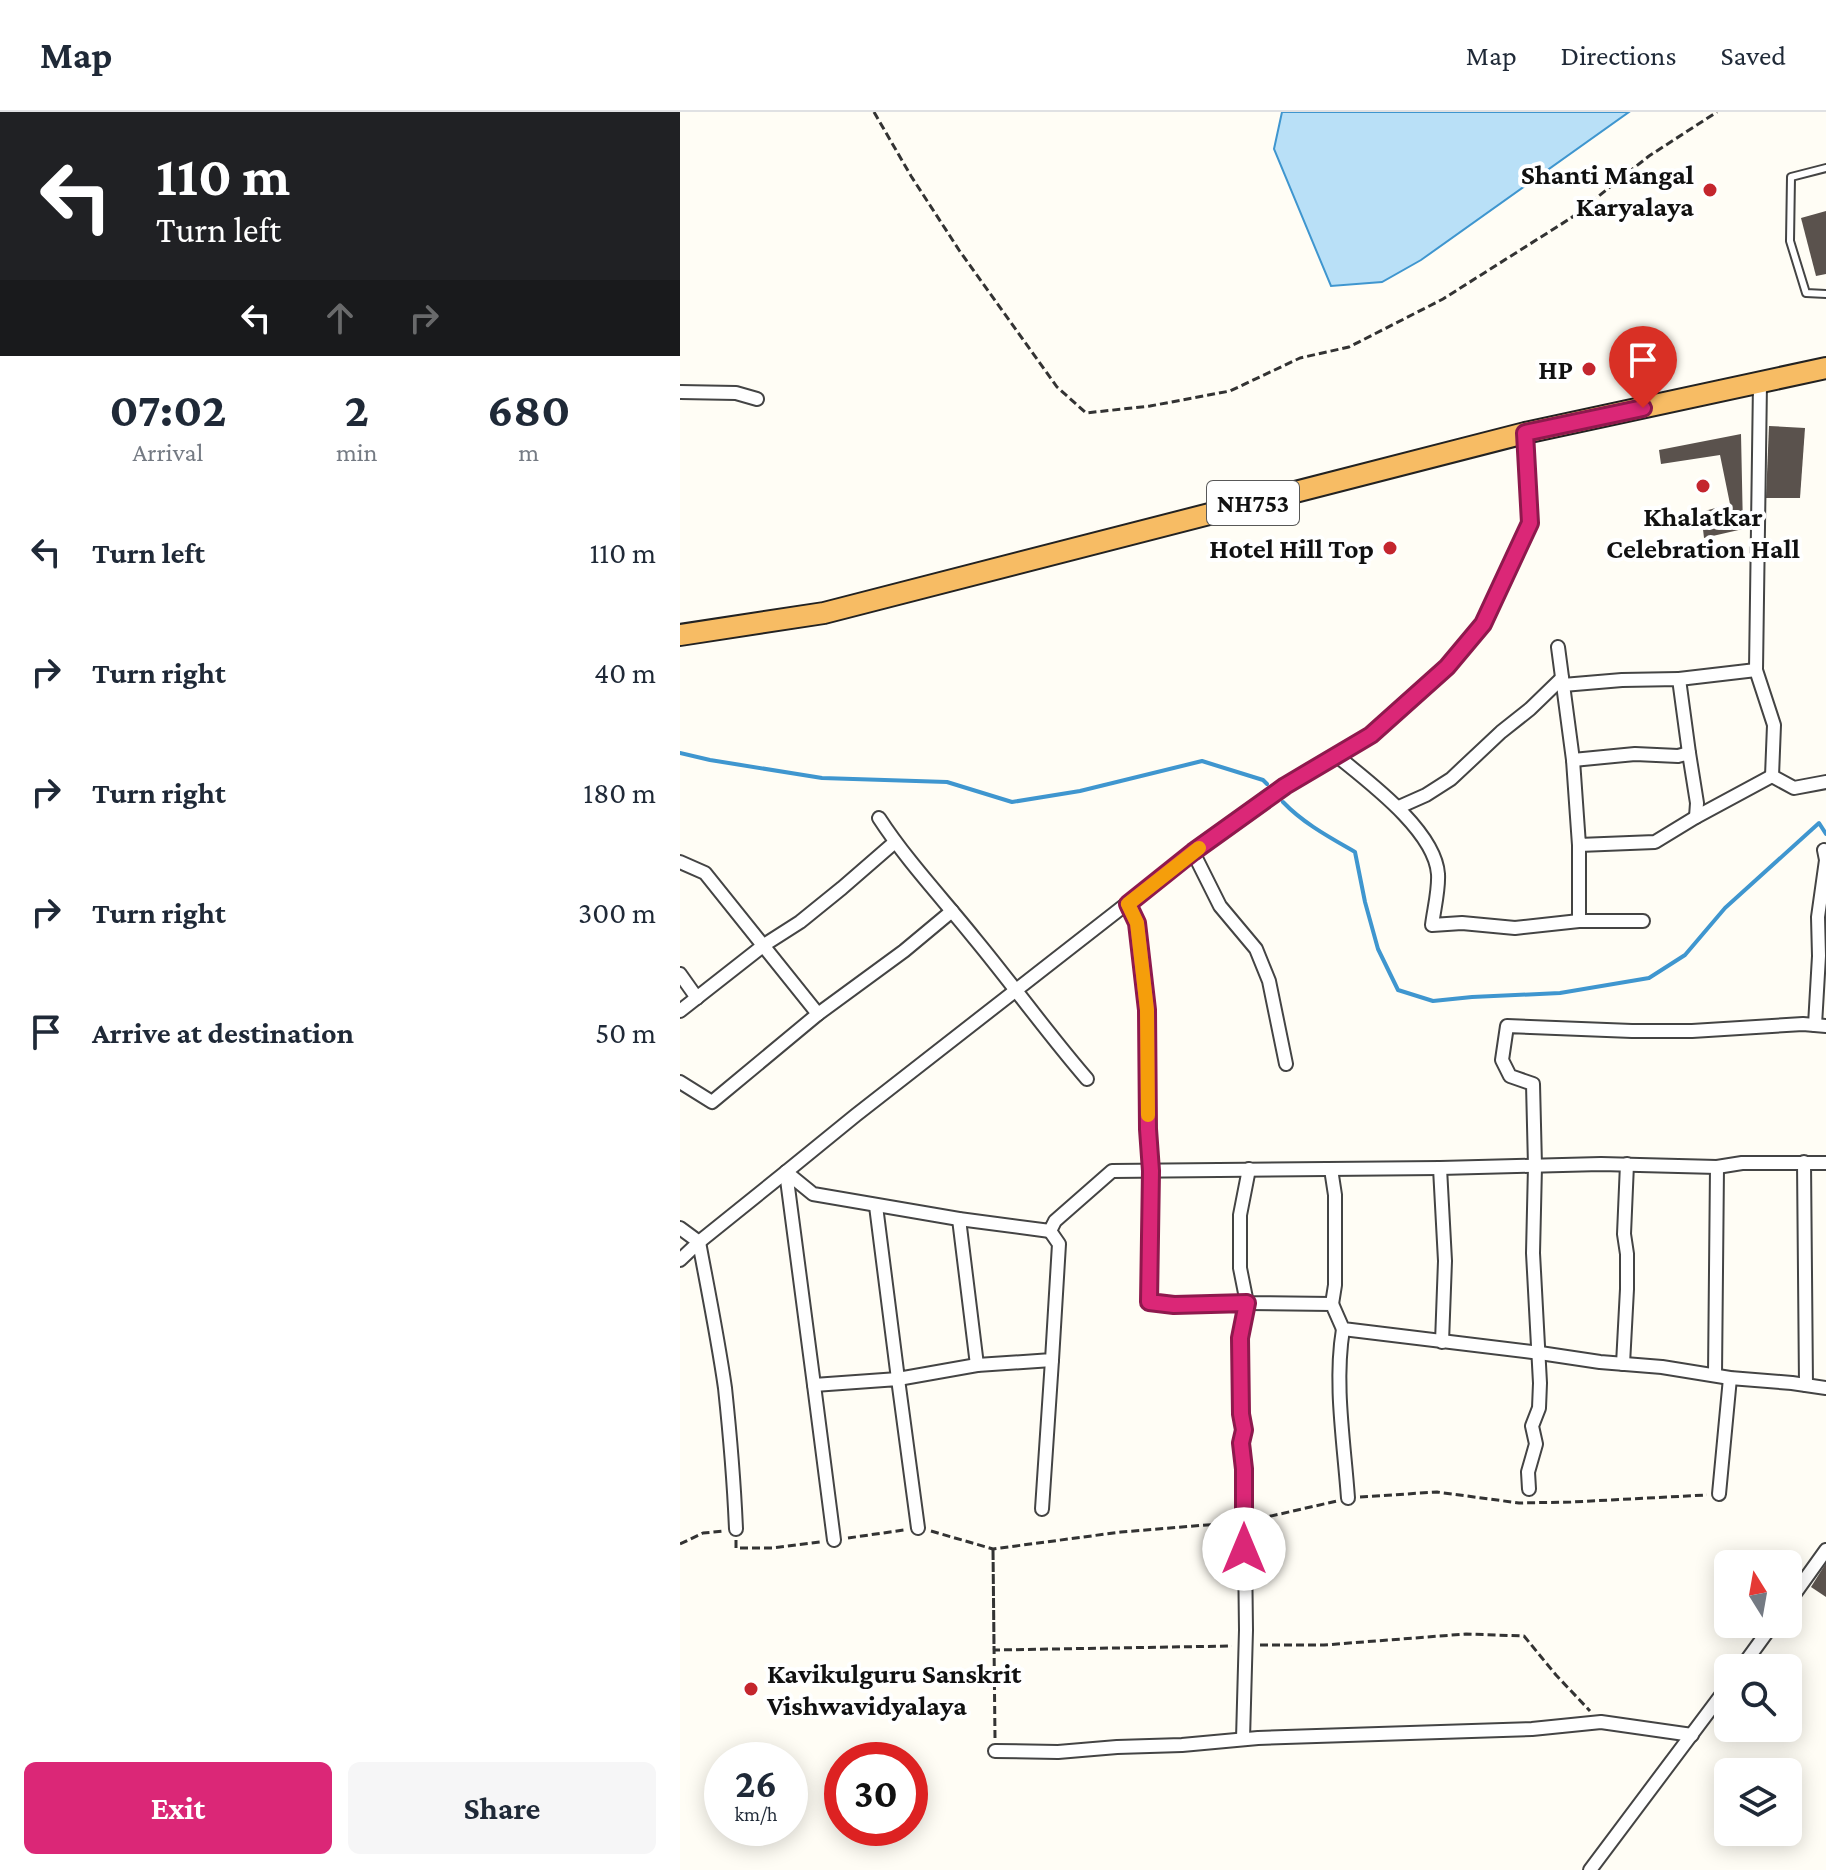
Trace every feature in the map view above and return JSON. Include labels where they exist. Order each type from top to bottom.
[{"type":"highway","name":"NH753","points":[[680,635],[824,613],[1525,433],[1826,368]]},
{"type":"street","points":[[1760,383],[1756,670],[1774,725],[1772,776]]},
{"type":"street","points":[[680,392],[736,393],[757,399]]},
{"type":"street","points":[[680,1260],[856,1115],[1193,852],[1285,786],[1371,735],[1447,667],[1483,624],[1530,523],[1525,433]]},
{"type":"street","points":[[1558,647],[1573,760],[1579,845],[1579,921]]},
{"type":"street","points":[[1399,807],[1451,779],[1501,732],[1563,681],[1679,679],[1756,670]]},
{"type":"street","points":[[1679,679],[1697,803],[1696,817]]},
{"type":"street","points":[[1573,760],[1689,753]]},
{"type":"street","points":[[1337,756],[1399,807],[1432,851],[1438,874],[1432,925],[1462,923],[1515,928],[1579,921],[1643,921]]},
{"type":"street","points":[[1772,776],[1794,788],[1826,782]]},
{"type":"street","points":[[1579,845],[1655,842],[1772,776]]},
{"type":"street","points":[[879,818],[895,842],[1087,1079]]},
{"type":"street","points":[[680,1011],[764,945],[800,922],[895,842]]},
{"type":"street","points":[[1529,1489],[1528,1472],[1536,1444],[1532,1426],[1539,1408],[1540,1353],[1533,1268],[1533,1084],[1510,1076],[1502,1060],[1507,1026],[1662,1031],[1821,1025],[1818,917],[1826,860],[1824,850]]},
{"type":"street","points":[[1193,852],[1220,906],[1256,949],[1269,981],[1286,1064]]},
{"type":"street","points":[[680,862],[705,873],[818,1014]]},
{"type":"street","points":[[1128,904],[1137,923],[1147,1010],[1151,1171],[1149,1302],[1187,1305],[1332,1304]]},
{"type":"street","points":[[680,1082],[712,1102],[818,1014],[904,951],[952,911]]},
{"type":"street","points":[[680,974],[697,998]]},
{"type":"street","points":[[1804,1162],[1806,1385]]},
{"type":"street","points":[[1050,1231],[1055,1221],[1112,1171],[1627,1164],[1717,1167],[1742,1163],[1826,1163]]},
{"type":"street","points":[[1623,1364],[1627,1289],[1624,1234],[1627,1164]]},
{"type":"street","points":[[1715,1375],[1717,1167]]},
{"type":"street","points":[[1440,1168],[1445,1261],[1442,1342]]},
{"type":"street","points":[[1243,1739],[1244,1469],[1241,1443],[1244,1430],[1240,1338],[1247,1303],[1240,1268],[1240,1215],[1249,1169]]},
{"type":"street","points":[[1331,1169],[1335,1195],[1335,1285],[1332,1304],[1343,1329],[1339,1386],[1348,1498]]},
{"type":"street","points":[[786,1172],[813,1194],[1050,1231],[1059,1244],[1042,1509]]},
{"type":"street","points":[[786,1172],[834,1540]]},
{"type":"street","points":[[876,1206],[918,1528]]},
{"type":"street","points":[[959,1219],[977,1365]]},
{"type":"street","points":[[680,1228],[699,1242],[724,1385],[736,1529]]},
{"type":"street","points":[[1343,1329],[1826,1388]]},
{"type":"street","points":[[814,1385],[898,1379],[977,1365],[1052,1360]]},
{"type":"street","points":[[1719,1494],[1730,1378]]},
{"type":"street","points":[[1802,1583],[1826,1550]]},
{"type":"street","points":[[1590,1870],[1714,1705]]},
{"type":"street","points":[[995,1751],[1058,1752],[1243,1739],[1532,1729],[1601,1722],[1692,1735]]},
{"type":"lane","points":[[1826,168],[1791,177],[1790,241],[1806,293],[1826,294]]},
{"type":"path","points":[[874,112],[959,250],[1057,387],[1086,413],[1150,406],[1230,391],[1300,358],[1349,347],[1443,299],[1571,218],[1649,156],[1717,112]]},
{"type":"path","points":[[680,1544],[703,1533],[736,1529],[736,1548],[772,1548],[918,1528],[993,1549],[1121,1532],[1244,1522],[1348,1498],[1437,1492],[1519,1503],[1719,1494]]},
{"type":"path","points":[[993,1549],[994,1650],[1324,1645],[1466,1634],[1524,1636],[1601,1722]]},
{"type":"path","points":[[993,1549],[995,1751]]},
{"type":"water","points":[[1282,112],[1629,112],[1421,260],[1382,282],[1331,286],[1274,149]]},
{"type":"building","points":[[1826,211],[1826,274],[1816,276],[1801,218]]},
{"type":"building","points":[[1769,426],[1805,428],[1800,498],[1766,498]]},
{"type":"building","points":[[1741,434],[1743,529],[1704,538],[1701,512],[1730,504],[1720,455],[1661,464],[1659,450]]},
{"type":"building","points":[[1826,1563],[1826,1597],[1811,1587]]},
{"type":"waterway","points":[[680,753],[822,778],[947,782],[1012,802],[1080,791],[1202,761],[1263,780],[1267,784]]},
{"type":"waterway","points":[[1283,802],[1308,823],[1355,852],[1378,949],[1398,990],[1433,1001],[1560,993],[1649,978],[1685,955],[1725,908],[1819,823],[1826,834]]},
{"type":"slow traffic","points":[[1148,1115],[1147,1010],[1137,923],[1128,904],[1199,848]]},
{"type":"place","name":"Shanti Mangal Karyalaya","points":[[1710,190]]},
{"type":"place","name":"HP","points":[[1589,369]]},
{"type":"place","name":"Khalatkar Celebration Hall","points":[[1703,486]]},
{"type":"place","name":"Hotel Hill Top","points":[[1390,548]]},
{"type":"place","name":"Kavikulguru Sanskrit Vishwavidyalaya","points":[[751,1689]]},
{"type":"route","points":[[1244,1549],[1240,1338],[1247,1303],[1174,1305],[1149,1302],[1151,1171],[1147,1010],[1137,923],[1128,904],[1193,852],[1285,786],[1371,735],[1447,667],[1483,624],[1530,523],[1525,433],[1643,408]]}]
